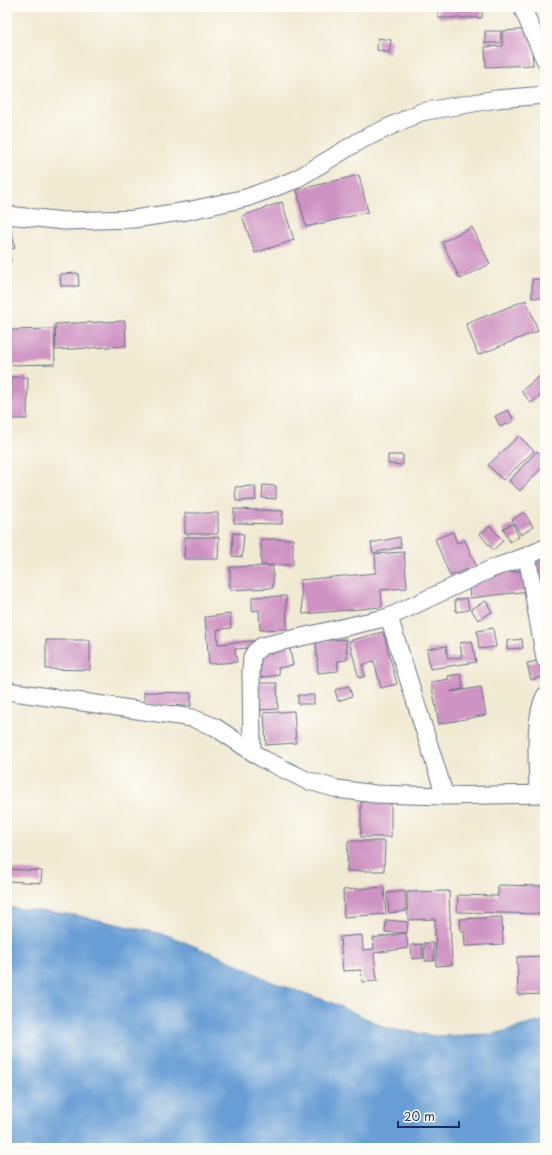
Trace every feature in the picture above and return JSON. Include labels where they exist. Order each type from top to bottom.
[{"type":"street","points":[[522,7],[545,60]]},
{"type":"street","points":[[7,215],[64,221],[134,219],[187,211],[246,198],[295,180],[361,140],[421,112],[497,98],[545,95]]},
{"type":"street","points":[[252,751],[252,657],[262,646],[389,617],[491,569],[545,548]]},
{"type":"street","points":[[527,556],[545,659]]},
{"type":"street","points":[[389,617],[445,796]]},
{"type":"street","points":[[7,691],[192,718],[215,728],[252,751],[306,780],[337,789],[375,794],[445,796],[541,794],[538,719],[545,696]]},
{"type":"water","points":[[7,907],[75,915],[167,935],[226,959],[272,982],[333,1003],[387,1028],[436,1036],[493,1034],[545,1020],[545,1148],[7,1148]]},
{"type":"building","points":[[438,7],[482,7],[482,18],[438,18]]},
{"type":"building","points":[[531,29],[533,65],[486,67],[485,47],[503,46],[502,31]]},
{"type":"building","points":[[485,31],[501,31],[500,43],[485,43]]},
{"type":"building","points":[[378,38],[391,40],[389,53],[377,50]]},
{"type":"building","points":[[359,175],[368,212],[306,227],[297,190]]},
{"type":"building","points":[[282,202],[294,240],[255,253],[242,216]]},
{"type":"building","points":[[7,213],[15,248],[9,250],[11,262],[7,263]]},
{"type":"building","points":[[472,227],[490,264],[460,279],[442,242]]},
{"type":"building","points":[[78,273],[79,286],[61,286],[60,274]]},
{"type":"building","points":[[532,279],[545,279],[545,298],[532,298]]},
{"type":"building","points":[[526,300],[538,331],[478,355],[466,324]]},
{"type":"building","points":[[125,321],[126,346],[56,350],[55,324]]},
{"type":"building","points":[[54,329],[55,364],[7,365],[7,330]]},
{"type":"building","points":[[545,372],[545,392],[531,403],[521,391]]},
{"type":"building","points":[[11,377],[28,377],[27,419],[11,419]]},
{"type":"building","points":[[508,410],[514,421],[500,427],[495,416]]},
{"type":"building","points":[[519,436],[534,451],[503,480],[488,465]]},
{"type":"building","points":[[537,451],[545,459],[545,464],[520,491],[509,481]]},
{"type":"building","points":[[388,455],[403,455],[403,465],[388,464]]},
{"type":"building","points":[[263,485],[276,486],[276,499],[262,498]]},
{"type":"building","points":[[255,486],[256,500],[236,501],[235,487]]},
{"type":"building","points":[[234,509],[283,511],[282,524],[234,523]]},
{"type":"building","points":[[524,512],[533,527],[521,535],[512,520]]},
{"type":"building","points":[[185,513],[218,513],[218,534],[185,534]]},
{"type":"building","points":[[513,524],[519,537],[510,542],[503,528]]},
{"type":"building","points":[[490,526],[503,541],[493,550],[480,534]]},
{"type":"building","points":[[453,532],[457,543],[465,540],[476,566],[450,576],[435,539]]},
{"type":"building","points":[[233,533],[244,534],[242,557],[232,556]]},
{"type":"building","points":[[185,537],[219,537],[218,559],[184,559]]},
{"type":"building","points":[[400,537],[401,547],[373,553],[371,543]]},
{"type":"building","points":[[261,539],[293,539],[293,565],[261,565]]},
{"type":"building","points":[[404,552],[407,588],[381,590],[382,607],[303,614],[300,580],[376,573],[375,554]]},
{"type":"building","points":[[545,560],[545,588],[534,565]]},
{"type":"building","points":[[273,566],[273,588],[230,590],[230,567]]},
{"type":"building","points":[[527,570],[530,591],[470,598],[468,578]]},
{"type":"building","points":[[286,596],[287,629],[260,630],[259,610],[252,611],[252,597]]},
{"type":"building","points":[[467,598],[469,610],[456,612],[455,600]]},
{"type":"building","points":[[486,601],[492,612],[478,620],[471,609]]},
{"type":"building","points":[[230,614],[231,628],[217,630],[218,644],[262,640],[263,647],[235,649],[237,662],[209,664],[205,617]]},
{"type":"building","points":[[493,628],[496,647],[479,649],[477,631]]},
{"type":"building","points":[[383,632],[397,684],[381,688],[374,661],[362,665],[365,676],[359,678],[349,641]]},
{"type":"building","points":[[346,639],[347,660],[338,661],[338,671],[318,673],[316,641]]},
{"type":"building","points":[[522,639],[523,648],[507,649],[507,641]]},
{"type":"building","points":[[46,640],[90,640],[90,670],[46,669]]},
{"type":"building","points":[[472,641],[476,662],[430,669],[427,649],[446,646],[448,659],[462,657],[460,643]]},
{"type":"building","points":[[289,645],[293,665],[278,668],[279,675],[257,678],[253,651]]},
{"type":"building","points":[[542,660],[545,676],[531,680],[527,663]]},
{"type":"building","points":[[461,674],[463,689],[451,692],[481,687],[486,715],[439,724],[431,682],[449,679],[448,676]]},
{"type":"building","points":[[258,683],[277,683],[278,709],[259,710]]},
{"type":"building","points":[[349,686],[352,696],[338,701],[335,690]]},
{"type":"building","points":[[144,692],[191,693],[191,706],[144,705]]},
{"type":"building","points":[[298,695],[314,695],[314,704],[298,704]]},
{"type":"building","points":[[294,711],[296,743],[266,745],[264,713]]},
{"type":"building","points":[[361,802],[391,802],[391,837],[361,837]]},
{"type":"building","points":[[348,841],[385,841],[384,871],[347,871]]},
{"type":"building","points":[[7,869],[42,871],[41,883],[7,881]]},
{"type":"building","points":[[498,885],[545,886],[545,914],[457,912],[458,895],[498,896]]},
{"type":"building","points":[[384,887],[386,914],[344,917],[343,890]]},
{"type":"building","points":[[405,891],[406,911],[389,913],[387,893]]},
{"type":"building","points":[[449,891],[452,965],[436,966],[435,919],[408,920],[407,892]]},
{"type":"building","points":[[502,917],[503,944],[465,946],[464,931],[461,931],[460,919]]},
{"type":"building","points":[[386,920],[408,922],[407,933],[385,932]]},
{"type":"building","points":[[406,933],[408,948],[374,953],[377,981],[362,982],[361,970],[343,971],[340,937],[362,935],[363,950],[374,949],[373,938]]},
{"type":"building","points":[[424,943],[433,943],[434,961],[425,961]]},
{"type":"building","points":[[422,944],[423,958],[412,959],[411,945]]},
{"type":"building","points":[[545,956],[545,994],[518,995],[517,957]]}]
